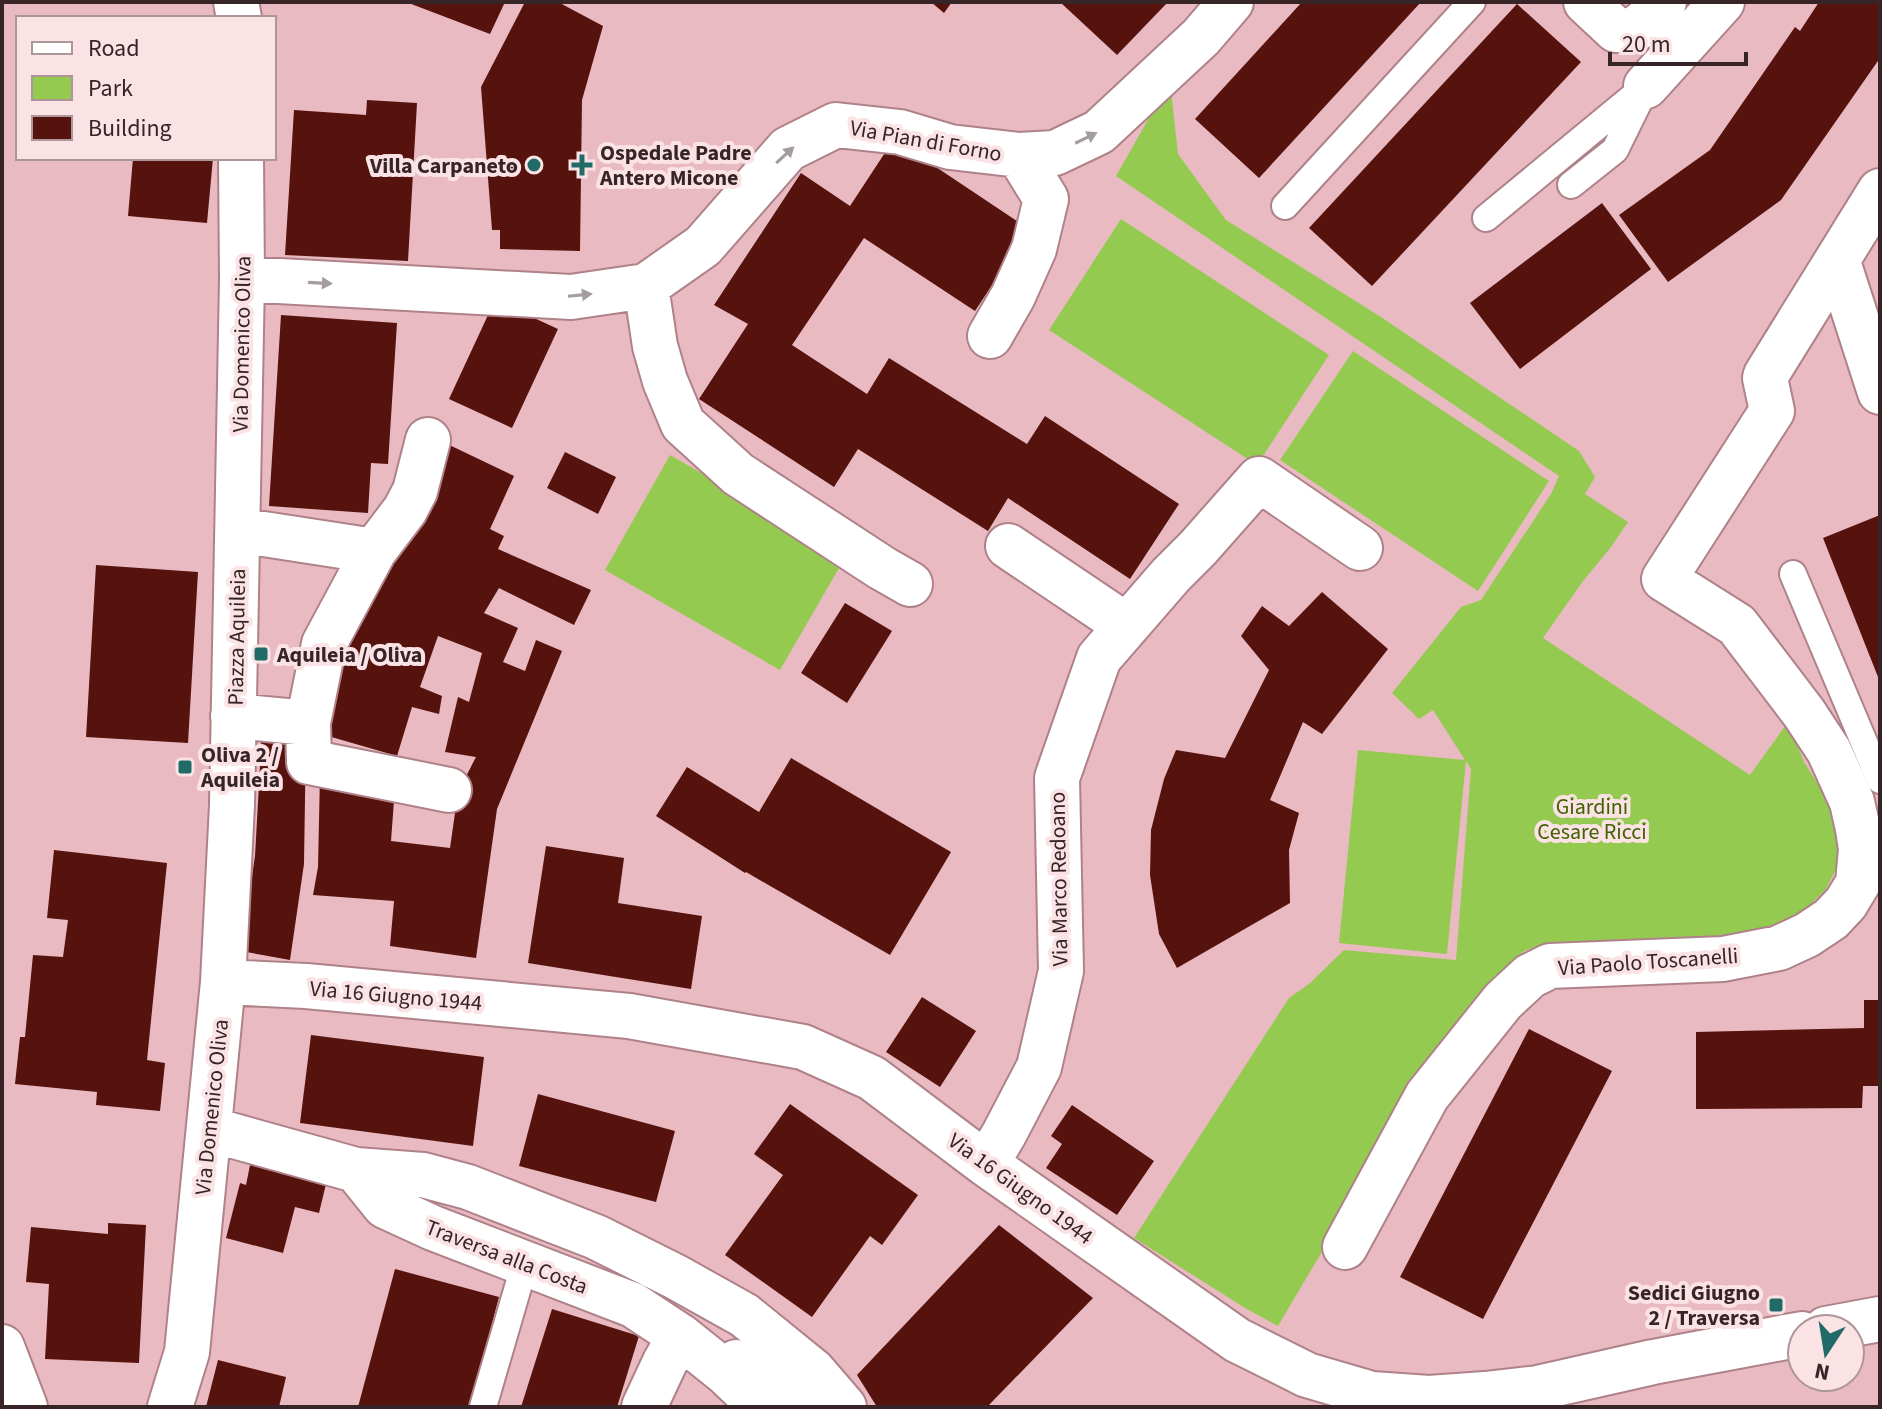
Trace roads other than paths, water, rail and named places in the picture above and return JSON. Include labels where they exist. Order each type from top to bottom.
[{"type":"street","name":"Via Pian di Forno","points":[[242,279],[571,297],[646,286],[703,246],[788,149],[836,125],[900,132],[950,147],[1019,155],[1055,153],[1099,132],[1201,37],[1231,2]]},
{"type":"street","points":[[1586,2],[1616,30],[1633,31],[1664,2]]},
{"type":"street","points":[[1646,86],[1722,2]]},
{"type":"street","points":[[990,336],[1013,296],[1034,249],[1046,199],[1019,155]]},
{"type":"street","name":"Via Domenico Oliva","points":[[238,530],[241,160]]},
{"type":"street","points":[[1880,191],[1838,262],[1880,392]]},
{"type":"street","name":"Via Paolo Toscanelli","points":[[1345,1247],[1427,1096],[1503,1001],[1530,976],[1550,966],[1723,959],[1779,948],[1831,919],[1846,903],[1858,883],[1870,846],[1829,751],[1737,625],[1664,579],[1772,411],[1766,375],[1838,262]]},
{"type":"street","points":[[646,286],[655,346],[665,381],[683,424],[738,474],[910,584]]},
{"type":"street","points":[[428,440],[415,491],[405,510],[374,551],[324,644],[308,723],[309,762],[449,790]]},
{"type":"street","name":"Via Marco Redoano","points":[[986,1164],[1039,1067],[1061,971],[1057,778],[1099,658],[1259,479],[1360,548]]},
{"type":"street","points":[[238,530],[374,551]]},
{"type":"street","name":"Piazza Aquileia","points":[[238,530],[233,716],[308,723]]},
{"type":"street","points":[[1008,546],[1127,626]]},
{"type":"street","name":"Via Domenico Oliva","points":[[170,1407],[187,1352],[223,982],[233,716]]},
{"type":"street","name":"Via 16 Giugno 1944","points":[[223,982],[306,986],[629,1016],[803,1047],[872,1078],[986,1164],[1237,1340],[1307,1375],[1372,1394],[1429,1398],[1538,1388],[1786,1337]]},
{"type":"street","points":[[209,1129],[356,1170],[423,1175],[468,1187],[596,1237],[744,1315],[813,1371],[844,1407]]},
{"type":"street","name":"Traversa alla Costa","points":[[356,1170],[385,1206],[433,1228],[633,1305],[680,1336],[697,1334],[717,1345],[795,1407]]},
{"type":"street","points":[[644,1407],[680,1336],[762,1407]]},
{"type":"street","points":[[2,1347],[25,1407]]},
{"type":"lane","points":[[1285,206],[1472,2]]},
{"type":"lane","points":[[1571,185],[1615,150],[1646,86]]},
{"type":"lane","points":[[1486,218],[1646,86]]},
{"type":"lane","points":[[1793,574],[1880,780]]},
{"type":"lane","points":[[483,1407],[525,1263]]},
{"type":"place","name":"Villa Carpaneto","points":[[534,165]]},
{"type":"place","name":"Ospedale Padre Antero Micone","points":[[582,165]]},
{"type":"place","name":"Aquileia / Oliva","points":[[261,654]]},
{"type":"place","name":"Oliva 2 / Aquileia","points":[[185,767]]},
{"type":"place","name":"Sedici Giugno 2 / Traversa","points":[[1776,1305]]},
{"type":"park label","name":"Giardini Cesare Ricci","points":[[1592,818]]}]
